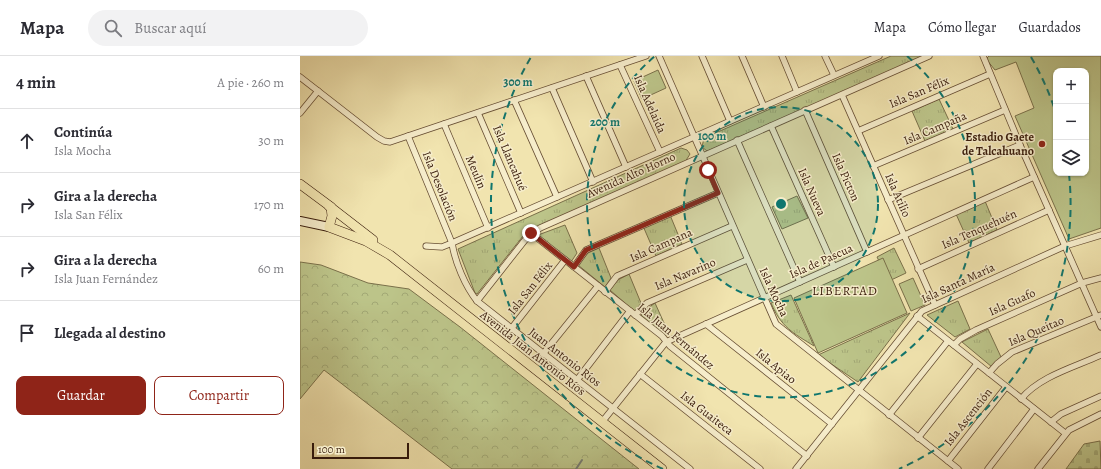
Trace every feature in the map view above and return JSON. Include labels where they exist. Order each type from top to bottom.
[{"type":"main road","points":[[300,184],[390,255]]},
{"type":"main road","points":[[329,206],[333,214],[329,227]]},
{"type":"main road","points":[[300,221],[329,227],[366,241],[390,255]]},
{"type":"main road","name":"Avenida Juan Antonio Ríos","points":[[390,255],[662,469]]},
{"type":"street","points":[[300,77],[377,137],[384,141],[390,142],[646,56]]},
{"type":"street","name":"Isla Mocha","points":[[659,56],[774,320],[781,329],[958,469]]},
{"type":"street","points":[[702,56],[730,121]]},
{"type":"street","points":[[742,56],[764,107]]},
{"type":"street","points":[[782,56],[798,92]]},
{"type":"street","points":[[825,56],[834,75]]},
{"type":"street","name":"Avenida Alto Horno","points":[[426,246],[442,247],[452,244],[798,92],[867,58],[879,56]]},
{"type":"street","name":"Avenida Alto Horno","points":[[477,301],[531,233],[549,223],[929,56]]},
{"type":"street","points":[[983,56],[1034,177],[1082,283],[1099,316],[1101,327]]},
{"type":"street","name":"Isla Adelaida","points":[[620,65],[660,152]]},
{"type":"street","name":"Isla San Félix","points":[[858,131],[990,74]]},
{"type":"street","points":[[586,76],[626,167]]},
{"type":"street","points":[[552,88],[593,182]]},
{"type":"street","points":[[300,113],[318,91]]},
{"type":"street","name":"Isla Atilio","points":[[842,95],[935,305]]},
{"type":"street","points":[[514,100],[557,197]]},
{"type":"street","name":"Isla Picton","points":[[805,110],[867,252]]},
{"type":"street","name":"Isla Campaña","points":[[873,166],[1005,110]]},
{"type":"street","name":"Isla Llancahué","points":[[478,113],[522,213]]},
{"type":"street","name":"Meulín","points":[[444,124],[488,228]]},
{"type":"street","name":"Isla Nueva","points":[[771,126],[834,267]]},
{"type":"street","name":"Isla Desolación","points":[[408,136],[452,244]]},
{"type":"street","points":[[737,140],[800,282]]},
{"type":"street","points":[[888,200],[1020,145]]},
{"type":"street","name":"Isla de Pascua","points":[[602,422],[666,342],[1034,177]]},
{"type":"street","points":[[574,267],[586,250],[718,193]]},
{"type":"street","name":"Isla Tenquehuén","points":[[918,268],[1049,210]]},
{"type":"street","name":"Isla Campana","points":[[605,292],[616,276],[732,226]]},
{"type":"street","name":"Isla Juan Fernández","points":[[531,233],[662,336],[666,342],[807,456]]},
{"type":"street","name":"Isla Santa María","points":[[796,469],[924,310],[1066,246],[1101,235]]},
{"type":"street","name":"Juan Antonio Ríos","points":[[452,244],[468,285],[477,301],[690,469]]},
{"type":"street","name":"Isla San Félix","points":[[511,329],[565,260]]},
{"type":"street","name":"Isla Navarino","points":[[577,380],[633,313],[647,303],[747,260]]},
{"type":"street","name":"Isla Guafo","points":[[954,345],[960,339],[976,330],[1082,283],[1101,278]]},
{"type":"street","points":[[543,354],[598,286]]},
{"type":"street","points":[[918,316],[1065,433]]},
{"type":"street","name":"Isla Queitao","points":[[989,373],[997,364],[1012,352],[1099,316]]},
{"type":"street","name":"Isla Apiao","points":[[706,324],[832,424]]},
{"type":"street","points":[[889,415],[948,340]]},
{"type":"street","points":[[1021,399],[1039,382],[1101,355]]},
{"type":"street","points":[[918,438],[977,364]]},
{"type":"street","name":"Isla Guaiteca","points":[[640,374],[760,469]]},
{"type":"street","name":"Isla Ascención","points":[[948,461],[1006,386]]},
{"type":"street","points":[[1051,422],[1061,414],[1101,396]]},
{"type":"street","points":[[988,469],[1034,409]]},
{"type":"street","points":[[1038,469],[1065,433],[1072,427],[1101,414]]},
{"type":"green space","points":[[891,56],[924,56],[710,150],[707,151],[702,147],[704,138]]},
{"type":"green space","name":"Estadio Gaete de Talcahuano","points":[[989,56],[1101,56],[1101,228],[1069,239],[1015,116],[1034,108],[1016,62],[995,70],[986,59]]},
{"type":"green space","points":[[658,70],[666,88],[642,99],[634,81]]},
{"type":"green space","points":[[939,99],[953,129],[925,141],[912,111]]},
{"type":"green space","points":[[681,148],[687,150],[690,154],[685,162],[527,231],[477,294],[475,293],[458,249]]},
{"type":"green space","points":[[797,196],[808,218],[782,229],[772,207]]},
{"type":"green space","points":[[985,201],[997,230],[969,243],[956,214]]},
{"type":"green space","points":[[670,215],[682,244],[656,256],[643,226]]},
{"type":"green space","points":[[565,225],[577,253],[571,262],[538,235]]},
{"type":"green space","points":[[599,248],[611,278],[605,287],[578,265],[588,253]]},
{"type":"green space","points":[[894,248],[906,273],[889,281],[877,257]]},
{"type":"green space","points":[[883,258],[907,313],[818,353],[794,298]]},
{"type":"green space","points":[[300,262],[321,265],[368,283],[409,289],[460,327],[639,469],[452,469],[324,370],[300,399]]},
{"type":"green space","points":[[629,274],[641,303],[635,312],[610,290],[618,280]]},
{"type":"green space","points":[[913,278],[925,305],[911,311],[899,284]]},
{"type":"green space","points":[[791,295],[814,346],[783,324],[771,303]]},
{"type":"green space","points":[[958,301],[970,329],[955,337],[927,315]]},
{"type":"green space","points":[[655,303],[669,334],[664,336],[641,315]]},
{"type":"green space","points":[[910,313],[858,382],[818,355]]},
{"type":"green space","points":[[988,329],[1001,357],[992,367],[962,342]]},
{"type":"green space","points":[[1100,441],[1101,469],[1066,469],[1084,444]]},
{"type":"waterway","points":[[576,469],[582,460]]},
{"type":"place","name":"Estadio Gaete de Talcahuano","points":[[1042,144]]},
{"type":"district","name":"LIBERTAD","points":[[845,290]]},
{"type":"route","points":[[531,233],[574,267],[583,252],[586,250],[718,193],[708,170]]}]
